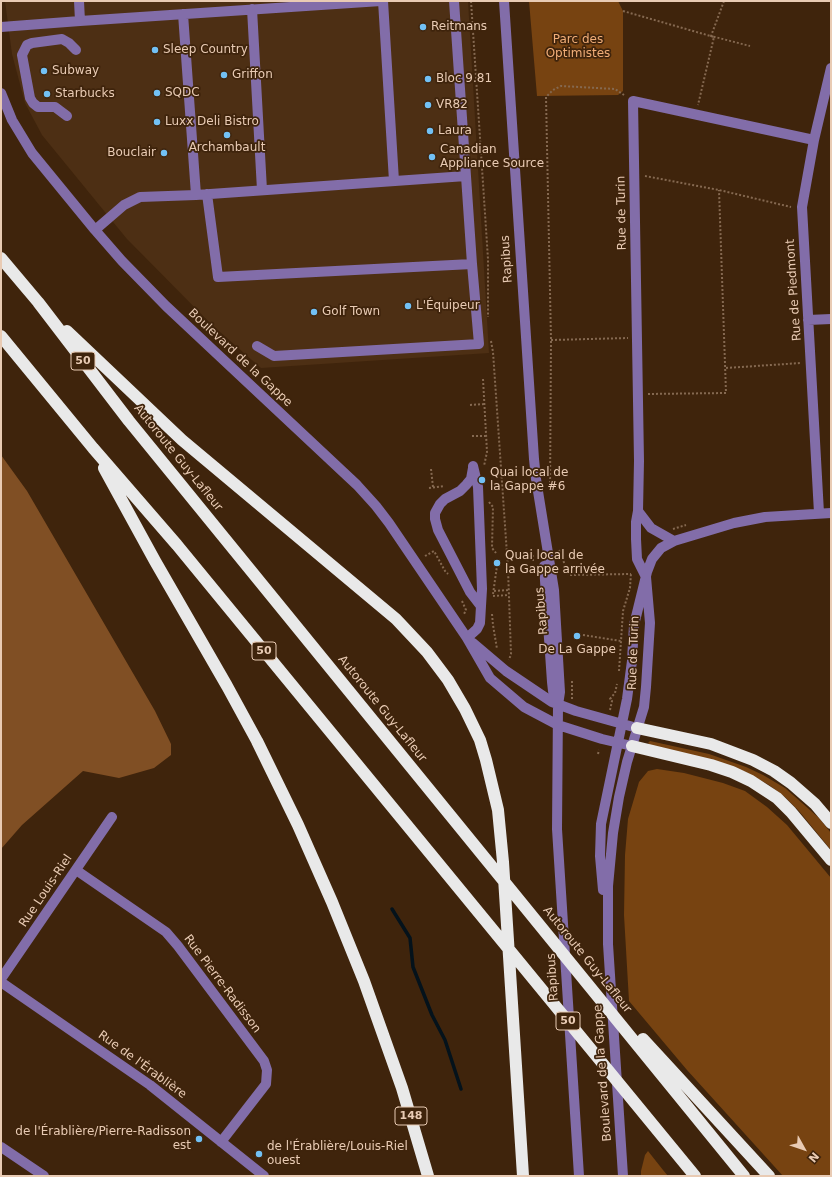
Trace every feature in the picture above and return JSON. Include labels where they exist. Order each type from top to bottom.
[{"type":"highway","name":"Autoroute Guy-Lafleur","points":[[1,258],[38,302],[129,421],[551,938],[670,1075]]},
{"type":"highway","points":[[38,302],[182,440],[396,619],[427,652],[454,690],[480,740],[489,770],[498,810],[502,849],[523,1176]]},
{"type":"highway","name":"50","points":[[1,336],[93,448],[177,545],[695,1176]]},
{"type":"highway","name":"148","points":[[93,448],[155,561],[227,686],[285,796],[347,938],[392,1058],[412,1118],[428,1176]]},
{"type":"highway","points":[[637,728],[711,744],[754,760],[774,771],[796,787],[815,804],[831,823]]},
{"type":"highway","points":[[632,746],[711,765],[732,772],[751,782],[777,798],[791,812],[831,860]]},
{"type":"highway","points":[[670,1075],[744,1176]]},
{"type":"highway","points":[[670,1075],[769,1176]]},
{"type":"street","points":[[79,1],[80,20]]},
{"type":"street","points":[[1,27],[80,20],[382,1],[394,181]]},
{"type":"street","points":[[257,346],[274,356],[479,344],[454,1]]},
{"type":"street","name":"Rapibus","points":[[504,1],[530,414],[536,479],[554,590],[560,692],[558,705],[557,830],[579,1176]]},
{"type":"street","points":[[252,9],[262,190]]},
{"type":"street","points":[[183,14],[196,195]]},
{"type":"street","points":[[67,116],[55,107],[38,106],[33,103],[30,98],[22,56],[27,45],[32,42],[62,40],[76,50]]},
{"type":"street","name":"Rue de Piedmont","points":[[819,513],[802,198],[831,68]]},
{"type":"street","name":"Boulevard de la Gappe","points":[[1,93],[12,120],[24,141],[44,169],[95,230],[133,272],[166,306],[370,499],[389,523],[467,638],[490,678],[524,707],[558,725],[617,743],[600,834],[600,856],[608,944],[623,1176]]},
{"type":"street","points":[[633,101],[814,140]]},
{"type":"street","name":"Rue de Turin","points":[[632,746],[644,707],[650,623],[646,577],[637,560],[638,338],[633,101]]},
{"type":"street","points":[[95,230],[124,204],[135,199],[145,197],[196,195],[466,176]]},
{"type":"street","points":[[207,194],[218,277],[472,264]]},
{"type":"street","points":[[808,320],[831,319]]},
{"type":"street","points":[[467,638],[475,632],[479,626],[482,589],[478,468]]},
{"type":"street","points":[[478,468],[468,483],[460,491],[445,499],[440,504],[435,513],[435,520],[438,530],[470,592],[480,605]]},
{"type":"street","points":[[638,510],[651,528],[659,534],[674,541]]},
{"type":"street","points":[[646,577],[650,563],[655,554],[661,548],[674,541],[750,519],[773,516],[831,513]]},
{"type":"street","name":"Rue de Turin","points":[[617,743],[629,684],[634,625],[646,577]]},
{"type":"street","name":"Boulevard de la Gappe","points":[[467,638],[506,671],[558,705],[637,728]]},
{"type":"street","points":[[617,743],[632,746]]},
{"type":"street","name":"Boulevard de la Gappe","points":[[608,944],[608,886],[613,833],[626,762],[632,746]]},
{"type":"street","name":"Rue Louis-Riel","points":[[1,980],[112,817]]},
{"type":"street","name":"Rue Pierre-Radisson","points":[[76,870],[166,932],[264,1061],[267,1070],[266,1084],[221,1142]]},
{"type":"street","name":"Rue de l'Érablière","points":[[1,980],[150,1085],[264,1176]]},
{"type":"street","points":[[1,1146],[44,1176]]},
{"type":"path","points":[[471,1],[488,259],[488,317]]},
{"type":"path","points":[[711,36],[724,1]]},
{"type":"path","points":[[623,11],[750,46]]},
{"type":"path","points":[[696,114],[714,37],[711,36]]},
{"type":"path","points":[[551,497],[551,340],[546,97],[553,90],[561,86],[615,89],[633,101]]},
{"type":"path","points":[[635,174],[719,190],[802,210]]},
{"type":"path","points":[[638,395],[726,393],[719,190]]},
{"type":"path","points":[[551,340],[638,338]]},
{"type":"path","points":[[490,339],[493,352],[509,590],[511,654],[508,661]]},
{"type":"path","points":[[726,368],[811,362]]},
{"type":"path","points":[[478,468],[487,458],[483,380]]},
{"type":"path","points":[[470,405],[484,404]]},
{"type":"path","points":[[472,436],[486,436]]},
{"type":"path","points":[[431,469],[433,488]]},
{"type":"path","points":[[485,497],[493,507],[492,548],[496,553]]},
{"type":"path","points":[[558,544],[569,576],[631,574]]},
{"type":"path","points":[[425,556],[434,551],[445,571],[451,577]]},
{"type":"path","points":[[498,559],[493,597],[509,595]]},
{"type":"path","points":[[494,591],[509,590]]},
{"type":"path","points":[[462,600],[466,610],[464,614]]},
{"type":"path","points":[[492,610],[498,652]]},
{"type":"path","points":[[583,635],[621,641]]},
{"type":"path","points":[[572,680],[572,700]]},
{"type":"shaded area","points":[[5,1],[468,1],[489,353],[261,368],[211,324],[127,239],[42,135],[25,103],[12,54]]},
{"type":"shaded area","points":[[1,455],[27,491],[155,711],[171,744],[171,755],[154,768],[119,778],[83,771],[22,825],[1,849]]},
{"type":"green space","name":"Parc des Optimistes","points":[[529,1],[618,1],[623,11],[623,91],[618,95],[537,96]]},
{"type":"green space","points":[[650,741],[709,754],[746,767],[785,788],[819,818],[831,833],[831,850],[799,811],[785,797],[769,785],[746,772],[650,745],[648,743]]},
{"type":"green space","points":[[657,769],[684,773],[723,783],[745,791],[767,807],[787,825],[831,878],[831,1176],[783,1176],[687,1070],[629,1001],[624,915],[625,855],[628,819],[639,782],[648,771]]},
{"type":"green space","points":[[648,1151],[668,1176],[641,1176],[645,1155]]},
{"type":"waterway","points":[[392,909],[410,938],[413,967],[432,1015],[445,1040],[461,1089]]},
{"type":"place","name":"Reitmans","points":[[423,27]]},
{"type":"place","name":"Sleep Country","points":[[155,50]]},
{"type":"place","name":"Subway","points":[[44,71]]},
{"type":"place","name":"Griffon","points":[[224,75]]},
{"type":"place","name":"Bloc 9.81","points":[[428,79]]},
{"type":"place","name":"SQDC","points":[[157,93]]},
{"type":"place","name":"Starbucks","points":[[47,94]]},
{"type":"place","name":"VR82","points":[[428,105]]},
{"type":"place","name":"Luxx Deli Bistro","points":[[157,122]]},
{"type":"place","name":"Laura","points":[[430,131]]},
{"type":"place","name":"Archambault","points":[[227,135]]},
{"type":"place","name":"Bouclair","points":[[164,153]]},
{"type":"place","name":"Canadian Appliance Source","points":[[432,157]]},
{"type":"place","name":"L'Équipeur","points":[[408,306]]},
{"type":"place","name":"Golf Town","points":[[314,312]]},
{"type":"place","name":"Quai local de la Gappe #6","points":[[482,480]]},
{"type":"place","name":"Quai local de la Gappe arrivée","points":[[497,563]]},
{"type":"place","name":"De La Gappe","points":[[577,636]]},
{"type":"place","name":"de l'Érablière/Pierre-Radisson est","points":[[199,1139]]},
{"type":"place","name":"de l'Érablière/Louis-Riel ouest","points":[[259,1154]]}]
